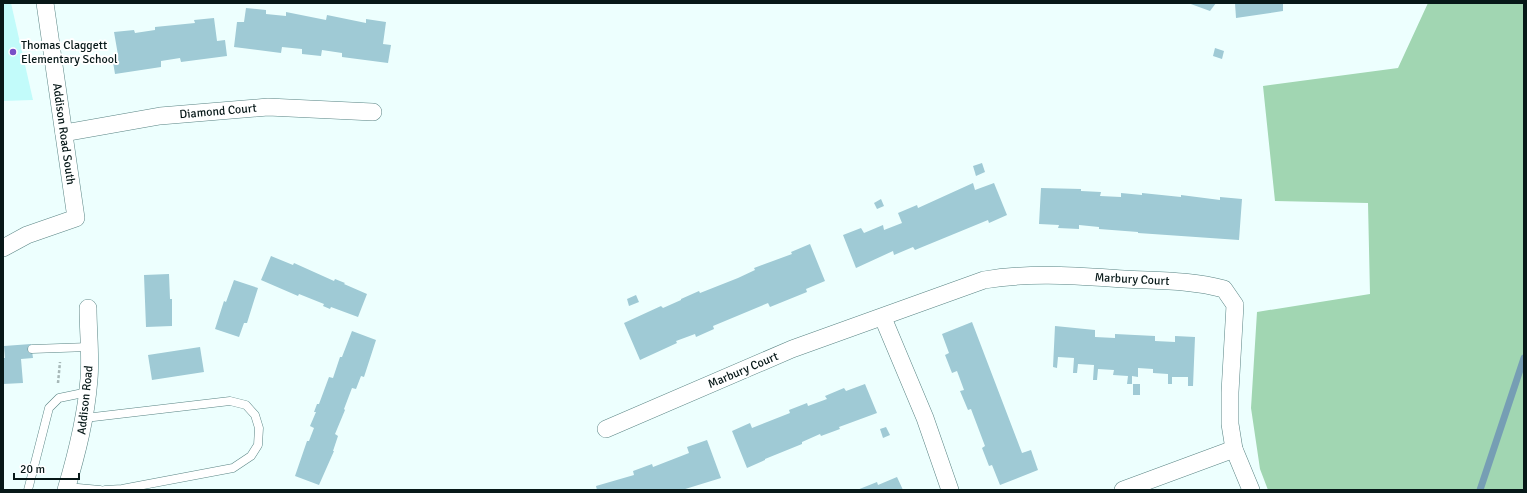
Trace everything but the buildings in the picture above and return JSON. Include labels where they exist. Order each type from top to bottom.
[{"type":"street","name":"Addison Road South","points":[[3,248],[27,235],[76,218],[45,3]]},
{"type":"street","name":"Diamond Court","points":[[64,133],[160,116],[268,107],[373,112]]},
{"type":"street","name":"Marbury Court","points":[[606,429],[785,352],[883,318],[984,280],[1011,275],[1052,275],[1199,283],[1224,290],[1235,305],[1230,392],[1230,424],[1234,449],[1251,490]]},
{"type":"street","name":"Addison Road","points":[[66,489],[80,445],[90,377],[88,308]]},
{"type":"street","points":[[883,318],[925,418],[950,490]]},
{"type":"street","points":[[1122,490],[1234,449]]},
{"type":"lane","points":[[32,349],[89,347]]},
{"type":"lane","points":[[28,490],[49,408],[59,398],[88,392]]},
{"type":"lane","points":[[85,418],[230,401],[246,405],[255,414],[259,428],[258,445],[251,456],[233,468],[122,489],[105,490]]},
{"type":"lane","points":[[66,489],[100,490]]},
{"type":"shaded area","name":"Thomas Claggett Elementary School","points":[[3,3],[11,3],[33,100],[3,101]]},
{"type":"green space","points":[[1428,3],[1524,3],[1524,490],[1268,490],[1260,469],[1251,408],[1257,312],[1370,294],[1368,203],[1275,201],[1263,86],[1398,68]]},
{"type":"waterway","points":[[1480,490],[1524,358]]},
{"type":"place","name":"Thomas Claggett Elementary School","points":[[13,52]]}]
